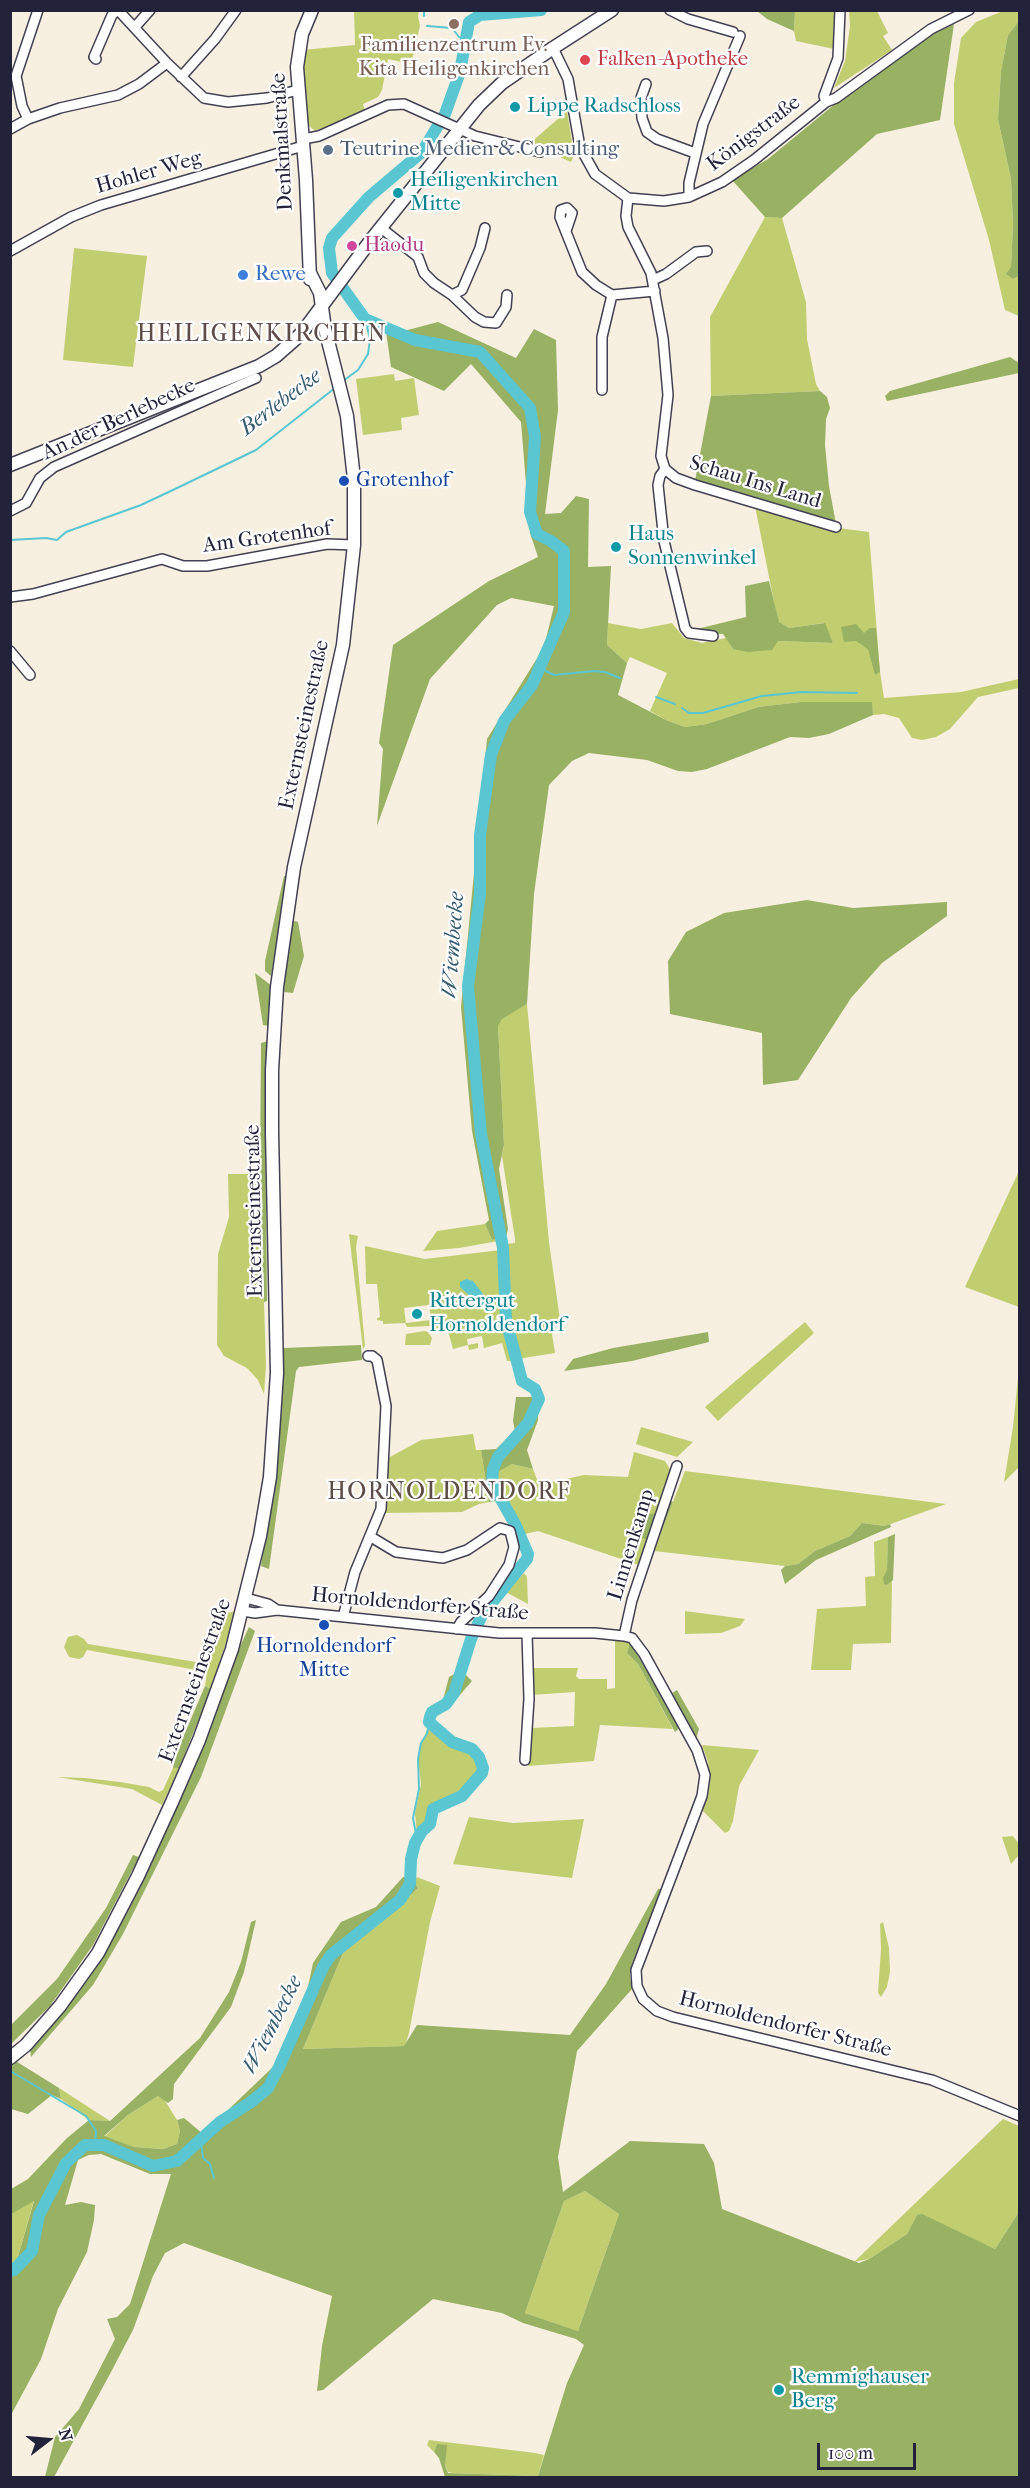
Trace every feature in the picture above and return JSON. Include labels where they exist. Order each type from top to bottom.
[{"type":"main road","name":"Denkmalstraße","points":[[312,10],[299,45],[297,67],[312,294],[321,308]]},
{"type":"main road","points":[[10,465],[259,366],[276,356],[301,334],[381,228],[453,126],[502,83],[612,10]]},
{"type":"main road","name":"Externsteinestraße","points":[[10,2058],[43,2026],[76,1987],[119,1915],[199,1740],[232,1649],[243,1611],[270,1477],[277,1350],[272,1112],[277,987],[294,867],[343,645],[354,545],[352,456],[342,396],[321,308]]},
{"type":"main road","points":[[301,334],[315,335],[329,347]]},
{"type":"street","points":[[28,119],[13,75],[38,10]]},
{"type":"street","points":[[96,59],[94,57],[107,25],[117,10],[204,98],[223,102],[267,98],[298,90]]},
{"type":"street","points":[[135,27],[150,10]]},
{"type":"street","points":[[181,76],[215,39],[236,10]]},
{"type":"street","points":[[670,10],[688,19],[736,34],[702,124],[689,183],[689,197]]},
{"type":"street","points":[[826,102],[824,96],[838,58],[840,10]]},
{"type":"street","name":"Königstraße","points":[[628,198],[664,201],[689,197],[722,182],[754,160],[826,102],[836,98],[931,30],[969,10]]},
{"type":"street","points":[[552,48],[568,79],[576,132],[586,161],[595,174],[628,198]]},
{"type":"street","points":[[10,129],[28,119],[60,108],[118,95],[139,84],[167,63]]},
{"type":"street","points":[[646,84],[641,98],[642,118],[647,132],[657,139],[695,153]]},
{"type":"street","name":"Hohler Weg","points":[[10,251],[71,217],[101,205],[303,142],[388,105],[408,105],[453,126]]},
{"type":"street","points":[[453,126],[475,136],[540,152]]},
{"type":"street","name":"Schau Ins Land","points":[[628,198],[626,216],[628,227],[653,280],[663,338],[668,395],[661,456],[665,469],[676,478],[836,527]]},
{"type":"street","points":[[560,213],[582,272],[596,285],[612,295],[655,291]]},
{"type":"street","points":[[381,228],[418,257],[424,273],[440,288],[452,295],[475,318],[493,324],[500,320],[506,307],[507,295]]},
{"type":"street","points":[[452,295],[462,290],[480,248],[485,228]]},
{"type":"street","points":[[653,280],[666,274],[696,252],[707,251]]},
{"type":"street","points":[[602,390],[602,337],[612,295]]},
{"type":"street","name":"An der Berlebecke","points":[[10,511],[26,503],[40,478],[54,467],[256,378]]},
{"type":"street","name":"Schau Ins Land","points":[[665,469],[658,485],[661,525],[678,606],[685,628],[689,633],[713,636]]},
{"type":"street","name":"Am Grotenhof","points":[[10,597],[33,594],[162,559],[183,566],[207,566],[327,544],[354,545]]},
{"type":"street","points":[[10,651],[30,675]]},
{"type":"street","points":[[343,1617],[355,1572],[381,1509],[386,1406],[377,1360],[368,1356]]},
{"type":"street","name":"Linnenkamp","points":[[624,1636],[632,1600],[677,1467]]},
{"type":"street","points":[[371,1537],[396,1552],[443,1558],[467,1550],[490,1537],[500,1528],[510,1531],[514,1547],[509,1565],[489,1596],[461,1622],[457,1629]]},
{"type":"street","name":"Hornoldendorfer Straße","points":[[246,1598],[268,1604],[277,1610]]},
{"type":"street","name":"Hornoldendorfer Straße","points":[[243,1611],[255,1613],[277,1610],[484,1632],[624,1636],[635,1641],[702,1760],[705,1775],[702,1796],[636,1970],[637,1986],[643,1999],[657,2011],[673,2017],[932,2080],[1020,2116]]},
{"type":"street","points":[[525,1760],[529,1699],[527,1634]]},
{"type":"green space","points":[[354,11],[419,11],[420,26],[411,64],[388,59],[382,90],[378,97],[363,104],[365,111],[315,131],[306,123],[302,50],[355,45]]},
{"type":"green space","points":[[757,11],[795,11],[794,31],[767,19]]},
{"type":"green space","points":[[795,11],[836,11],[834,49],[796,41]]},
{"type":"green space","points":[[849,11],[877,11],[888,33],[883,36],[892,50],[834,88],[845,61],[850,26]]},
{"type":"green space","points":[[1003,11],[1019,11],[1019,21],[1008,35],[1001,71],[998,119],[1011,179],[1013,224],[1011,267],[1013,279],[1019,275],[1019,316],[1005,310],[989,240],[954,124],[954,83],[961,38],[976,22]]},
{"type":"green space","points":[[1019,21],[1020,275],[1013,279],[1006,274],[1011,267],[1013,224],[1011,179],[998,119],[1001,71],[1008,35]]},
{"type":"green space","points":[[954,24],[940,120],[877,134],[782,218],[765,217],[732,180],[768,159],[847,94],[929,36]]},
{"type":"green space","points":[[567,111],[574,155],[571,162],[529,144]]},
{"type":"green space","points":[[765,217],[782,218],[806,302],[807,339],[816,384],[820,391],[711,396],[710,317]]},
{"type":"green space","points":[[74,248],[147,256],[133,367],[63,360]]},
{"type":"green space","points":[[438,322],[516,358],[534,329],[556,340],[558,410],[545,514],[561,513],[576,496],[589,499],[588,567],[611,566],[607,645],[627,663],[618,695],[666,720],[685,727],[707,724],[758,707],[801,702],[872,702],[873,715],[829,734],[809,738],[790,737],[707,769],[692,772],[678,771],[647,760],[589,753],[572,761],[549,785],[534,894],[527,1004],[502,1019],[498,1026],[504,1145],[499,1169],[508,1229],[506,1237],[492,1240],[485,1224],[489,1220],[472,1131],[461,1007],[487,739],[544,647],[554,606],[511,598],[497,605],[430,679],[377,826],[383,749],[379,743],[393,645],[489,581],[538,557],[530,533],[521,422],[471,364],[444,391],[391,367],[385,324],[400,332]]},
{"type":"green space","points":[[1010,357],[1019,363],[1019,373],[887,401],[885,396],[890,391]]},
{"type":"green space","points":[[394,374],[395,381],[414,378],[419,415],[401,418],[402,430],[363,435],[356,379]]},
{"type":"green space","points":[[820,391],[827,397],[830,408],[826,419],[825,445],[836,524],[695,481],[711,396]]},
{"type":"green space","points":[[755,506],[830,527],[869,532],[884,698],[961,692],[1019,679],[1019,688],[978,697],[950,729],[936,737],[922,740],[912,738],[899,718],[884,714],[873,715],[871,702],[801,702],[758,707],[707,724],[685,727],[650,711],[667,673],[630,657],[627,663],[607,645],[608,623],[641,629],[672,623],[684,638],[702,643],[726,638],[733,649],[778,641],[833,643],[824,623],[789,628],[778,622]]},
{"type":"green space","points":[[769,581],[779,622],[789,628],[825,623],[833,643],[778,641],[772,650],[748,652],[733,649],[723,634],[703,633],[697,629],[746,617],[745,586]]},
{"type":"green space","points":[[856,624],[864,633],[870,628],[876,628],[880,672],[875,675],[868,649],[856,641],[844,642],[841,627]]},
{"type":"green space","points":[[284,876],[287,876],[271,976],[265,971],[265,961]]},
{"type":"green space","points":[[807,900],[853,908],[947,902],[947,916],[882,963],[851,998],[798,1080],[763,1085],[762,1033],[670,1014],[668,961],[686,932],[724,913]]},
{"type":"green space","points":[[291,920],[298,922],[304,956],[293,993],[284,992]]},
{"type":"green space","points":[[255,973],[272,986],[269,1026],[263,1025]]},
{"type":"green space","points":[[527,1004],[549,1242],[560,1320],[550,1322],[555,1353],[517,1359],[508,1318],[504,1244],[515,1243],[515,1239],[502,1156],[504,1145],[498,1026],[501,1019]]},
{"type":"green space","points":[[268,1041],[265,1112],[267,1301],[264,1302],[260,1174],[261,1043]]},
{"type":"green space","points":[[1019,1171],[1020,1307],[965,1287]]},
{"type":"green space","points":[[228,1174],[260,1174],[266,1366],[264,1394],[258,1380],[247,1368],[224,1356],[217,1345],[218,1254],[229,1217]]},
{"type":"green space","points":[[485,1224],[492,1240],[506,1237],[504,1240],[459,1248],[423,1251],[437,1231]]},
{"type":"green space","points":[[349,1234],[358,1236],[356,1247],[365,1346],[363,1349]]},
{"type":"green space","points":[[365,1246],[425,1259],[501,1250],[505,1332],[512,1361],[507,1361],[502,1343],[484,1348],[482,1336],[467,1339],[468,1345],[453,1349],[447,1327],[437,1330],[438,1333],[429,1326],[407,1327],[405,1323],[383,1324],[383,1321],[377,1320],[380,1317],[377,1284],[366,1284]],"holes":[[[429,1305],[431,1320],[406,1323],[404,1308]]]},
{"type":"green space","points":[[805,1322],[814,1333],[718,1421],[705,1407]]},
{"type":"green space","points":[[425,1331],[432,1338],[430,1345],[405,1345],[406,1334]]},
{"type":"green space","points":[[708,1332],[709,1342],[632,1361],[564,1371],[573,1359],[613,1348]]},
{"type":"green space","points":[[478,1343],[478,1348],[469,1350],[468,1345]]},
{"type":"green space","points":[[361,1345],[362,1360],[299,1367],[296,1371],[269,1569],[261,1566],[275,1467],[283,1348]]},
{"type":"green space","points":[[1019,1368],[1019,1467],[1004,1482],[1013,1427]]},
{"type":"green space","points":[[516,1397],[532,1397],[538,1407],[538,1420],[527,1450],[533,1469],[512,1464],[495,1473],[498,1487],[525,1534],[517,1535],[496,1501],[489,1502],[481,1450],[496,1449],[515,1431],[513,1421]]},
{"type":"green space","points":[[641,1427],[693,1442],[677,1457],[636,1444]]},
{"type":"green space","points":[[473,1434],[476,1450],[481,1450],[489,1502],[462,1512],[384,1513],[387,1461],[390,1457],[421,1440]]},
{"type":"green space","points":[[634,1452],[665,1461],[672,1472],[656,1513],[642,1537],[647,1539],[639,1565],[538,1531],[525,1534],[498,1487],[495,1472],[512,1464],[533,1469],[539,1485],[584,1475],[628,1477]]},
{"type":"green space","points":[[685,1471],[946,1504],[885,1526],[862,1523],[850,1536],[815,1551],[798,1564],[785,1566],[654,1551]]},
{"type":"green space","points":[[661,1499],[673,1502],[657,1543],[642,1538],[647,1515],[656,1513]]},
{"type":"green space","points":[[862,1523],[885,1526],[890,1524],[891,1527],[816,1560],[785,1584],[781,1570],[785,1566],[798,1564],[815,1551],[850,1536]]},
{"type":"green space","points":[[895,1534],[893,1580],[887,1585],[884,1584],[883,1578],[887,1570],[888,1537]]},
{"type":"green space","points":[[888,1537],[887,1585],[892,1581],[891,1643],[853,1644],[851,1670],[811,1670],[817,1609],[866,1606],[865,1577],[875,1576],[874,1542]]},
{"type":"green space","points":[[524,1573],[527,1577],[528,1604],[506,1592]]},
{"type":"green space","points":[[236,1611],[211,1689],[205,1686],[207,1672],[87,1650],[79,1659],[69,1657],[64,1647],[68,1637],[77,1635],[88,1644],[208,1664],[228,1613]]},
{"type":"green space","points":[[685,1611],[745,1619],[740,1626],[721,1633],[685,1634]]},
{"type":"green space","points":[[249,1627],[255,1631],[201,1777],[123,1934],[93,1985],[31,2057],[30,2048],[95,1960]]},
{"type":"green space","points":[[615,1639],[630,1642],[627,1653],[638,1664],[673,1729],[600,1725],[594,1761],[528,1766],[531,1728],[574,1726],[575,1692],[531,1695],[533,1668],[578,1668],[576,1676],[579,1679],[607,1679],[607,1689],[615,1688]]},
{"type":"green space","points":[[630,1642],[680,1727],[675,1732],[638,1664],[627,1653]]},
{"type":"green space","points":[[461,1670],[472,1681],[452,1704],[444,1696],[449,1677]]},
{"type":"green space","points":[[205,1686],[211,1689],[179,1768],[173,1768],[176,1754]]},
{"type":"green space","points":[[677,1690],[699,1729],[696,1740],[672,1693]]},
{"type":"green space","points":[[430,1724],[449,1742],[478,1757],[481,1768],[461,1793],[430,1809],[432,1819],[417,1835],[415,1813],[421,1784],[418,1759],[421,1743]]},
{"type":"green space","points":[[702,1745],[759,1750],[739,1786],[733,1821],[729,1831],[725,1833],[702,1810],[710,1782],[708,1762]]},
{"type":"green space","points":[[173,1768],[179,1768],[162,1805],[132,1789],[57,1777],[120,1782],[149,1787],[159,1792],[163,1790]]},
{"type":"green space","points":[[469,1817],[513,1823],[584,1819],[572,1878],[453,1864]]},
{"type":"green space","points":[[1013,1836],[1019,1844],[1019,1855],[1011,1864],[1002,1837]]},
{"type":"green space","points":[[133,1855],[139,1857],[93,1945],[50,2006],[11,2044],[11,2025],[57,1979],[106,1908]]},
{"type":"green space","points":[[403,1877],[411,1877],[418,1888],[393,1912],[346,1946],[303,2049],[404,2046],[417,2025],[570,2035],[606,1984],[658,1889],[662,1889],[632,1963],[630,1977],[632,1989],[577,2051],[558,2157],[563,2192],[630,2141],[704,2144],[714,2163],[722,2209],[859,2263],[907,2234],[917,2215],[922,2214],[995,2249],[1019,2212],[1019,2477],[445,2477],[439,2458],[434,2452],[437,2444],[447,2445],[445,2465],[448,2473],[538,2476],[567,2383],[584,2345],[576,2339],[523,2323],[502,2313],[433,2299],[323,2390],[317,2391],[322,2346],[332,2296],[184,2243],[165,2253],[153,2276],[133,2330],[111,2372],[54,2477],[45,2477],[55,2437],[79,2409],[115,2339],[107,2319],[117,2317],[130,2304],[171,2174],[150,2174],[101,2154],[89,2155],[78,2160],[65,2205],[81,2202],[95,2205],[87,2252],[58,2309],[41,2359],[11,2415],[11,2264],[17,2260],[34,2201],[11,2214],[11,2189],[28,2179],[67,2138],[89,2120],[110,2121],[200,2038],[229,1992],[241,1962],[251,1922],[256,1920],[244,1972],[231,2007],[174,2084],[173,2099],[168,2103],[158,2096],[128,2115],[104,2136],[134,2147],[163,2149],[177,2144],[180,2131],[177,2120],[184,2118],[203,2134],[275,2065],[289,2037],[308,1987],[313,1963],[341,1922],[376,1907]],"holes":[[[585,2191],[619,2214],[578,2331],[525,2313],[564,2201]]]},
{"type":"green space","points":[[417,1877],[440,1886],[430,1922],[405,2046],[303,2049],[346,1946],[393,1912],[418,1888],[414,1882]]},
{"type":"green space","points":[[883,1922],[889,1948],[890,1972],[887,1987],[881,1997],[878,1993],[880,1924]]},
{"type":"green space","points":[[14,2060],[59,2088],[61,2099],[52,2095],[28,2114],[11,2109],[11,2063]]},
{"type":"green space","points":[[59,2088],[110,2121],[89,2120],[61,2099]]},
{"type":"green space","points":[[158,2096],[164,2099],[177,2120],[180,2131],[177,2144],[163,2149],[134,2147],[104,2137],[128,2115]]},
{"type":"green space","points":[[1003,2119],[1019,2126],[1019,2212],[995,2249],[917,2215],[907,2234],[869,2259],[854,2262]]},
{"type":"green space","points":[[585,2191],[619,2214],[578,2331],[525,2313],[564,2201]]},
{"type":"green space","points":[[34,2200],[17,2260],[11,2264],[10,2214]]},
{"type":"green space","points":[[429,2440],[544,2455],[538,2476],[453,2473],[448,2472],[437,2444],[434,2452],[427,2445]]},
{"type":"water","points":[[466,1279],[473,1281],[483,1294],[485,1303],[483,1307],[476,1307],[471,1297],[460,1287],[460,1282]]},
{"type":"waterway","points":[[424,10],[424,16]]},
{"type":"waterway","name":"Wiembecke","points":[[10,2271],[14,2270],[32,2251],[39,2215],[66,2163],[85,2145],[104,2145],[153,2166],[177,2161],[220,2122],[268,2088],[323,1967],[331,1955],[400,1900],[410,1884],[411,1859],[415,1843],[422,1831],[430,1824],[433,1809],[462,1796],[482,1773],[483,1768],[479,1757],[472,1749],[452,1742],[429,1722],[432,1712],[446,1704],[454,1693],[471,1639],[482,1615],[527,1559],[528,1554],[516,1526],[492,1483],[493,1469],[498,1457],[528,1423],[539,1399],[535,1389],[522,1381],[506,1320],[503,1248],[481,1134],[468,986],[480,894],[480,835],[491,755],[504,721],[532,685],[564,612],[564,551],[537,534],[530,512],[535,437],[530,408],[480,352],[415,340],[365,319],[332,273],[329,248],[332,238],[369,197],[422,152],[445,114],[460,72],[469,22],[480,15],[541,10]]},
{"type":"waterway","points":[[427,26],[452,28],[459,37],[466,39]]},
{"type":"waterway","name":"Berlebecke","points":[[343,381],[358,370],[368,354],[370,339],[365,319]]},
{"type":"waterway","name":"Berlebecke","points":[[10,540],[46,538],[57,540],[66,532],[141,505],[256,450],[335,388]]},
{"type":"waterway","points":[[540,668],[554,675],[594,671],[605,672],[620,678]]},
{"type":"waterway","points":[[682,708],[689,713],[703,713],[762,696],[802,692],[857,693]]},
{"type":"waterway","points":[[656,697],[675,704]]},
{"type":"waterway","name":"Wiembecke","points":[[417,1839],[413,1818],[419,1789],[418,1759],[429,1722]]},
{"type":"waterway","points":[[12,2072],[86,2116],[96,2131],[95,2145]]},
{"type":"waterway","points":[[201,2140],[203,2158],[210,2164],[214,2178]]},
{"type":"place","name":"Familienzentrum Ev. Kita Heiligenkirchen","points":[[454,24]]},
{"type":"place","name":"Falken-Apotheke","points":[[585,60]]},
{"type":"place","name":"Lippe Radschloss","points":[[515,107]]},
{"type":"place","name":"Teutrine Medien & Consulting","points":[[328,150]]},
{"type":"place","name":"Heiligenkirchen Mitte","points":[[398,193]]},
{"type":"place","name":"Haodu","points":[[352,246]]},
{"type":"place","name":"Rewe","points":[[243,275]]},
{"type":"place","name":"Grotenhof","points":[[344,481]]},
{"type":"place","name":"Haus Sonnenwinkel","points":[[616,547]]},
{"type":"place","name":"Rittergut Hornoldendorf","points":[[417,1314]]},
{"type":"place","name":"Hornoldendorf Mitte","points":[[324,1625]]},
{"type":"place","name":"Remmighauser Berg","points":[[779,2390]]},
{"type":"district","name":"HEILIGENKIRCHEN","points":[[262,335]]},
{"type":"district","name":"HORNOLDENDORF","points":[[449,1493]]}]
